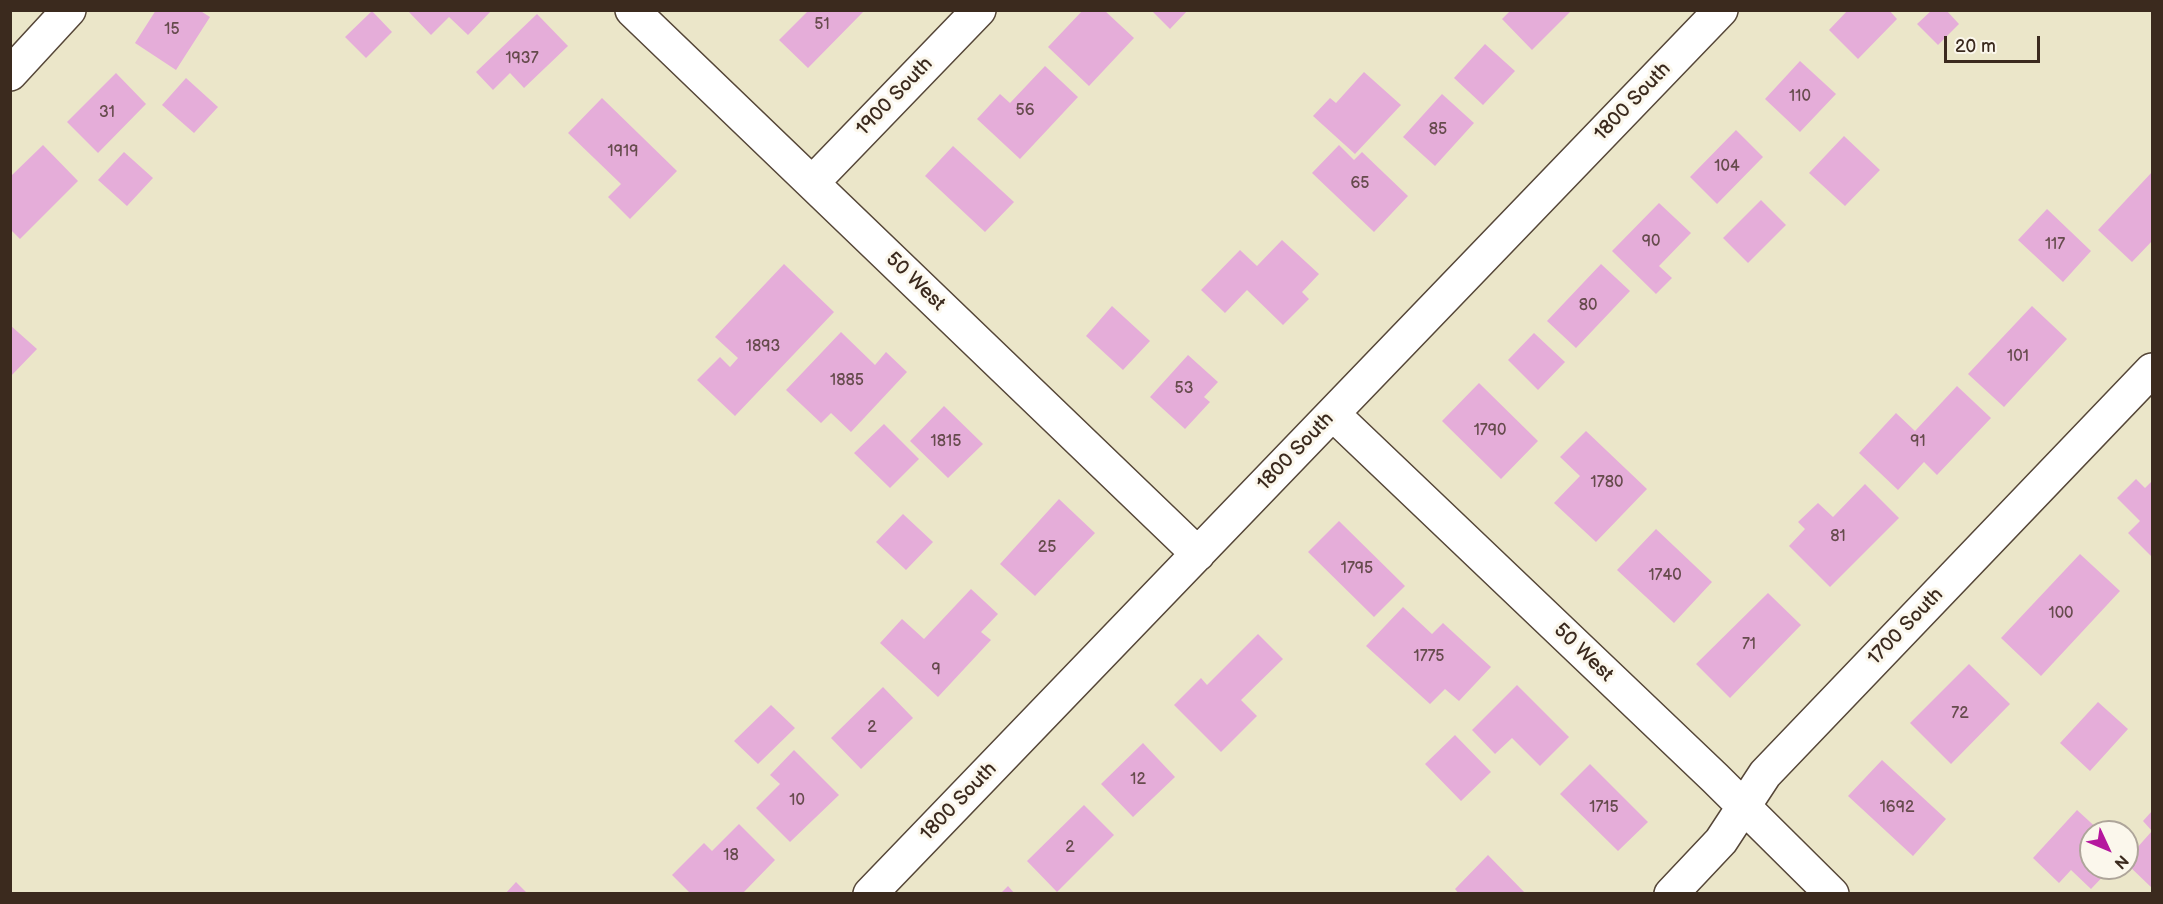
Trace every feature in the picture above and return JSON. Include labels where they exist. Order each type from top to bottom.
[{"type":"street","points":[[10,74],[69,10]]},
{"type":"street","name":"50 West","points":[[632,10],[1198,554]]},
{"type":"street","name":"1900 South","points":[[812,183],[979,10]]},
{"type":"street","name":"1800 South","points":[[870,894],[1722,10]]},
{"type":"street","name":"1700 South","points":[[1671,894],[1721,841],[1765,774],[2152,370]]},
{"type":"street","name":"50 West","points":[[1333,414],[1832,894]]},
{"type":"building","points":[[156,10],[199,10],[210,17],[176,70],[135,43]]},
{"type":"building","points":[[407,10],[492,10],[468,35],[449,17],[431,35]]},
{"type":"building","points":[[809,10],[865,10],[808,68],[779,40]]},
{"type":"building","points":[[1083,10],[1104,10],[1134,38],[1089,86],[1048,47]]},
{"type":"building","points":[[1151,10],[1188,10],[1170,29]]},
{"type":"building","points":[[1511,10],[1572,10],[1532,50],[1502,19]]},
{"type":"building","points":[[1848,10],[1889,10],[1897,19],[1858,59],[1829,30]]},
{"type":"building","points":[[1932,10],[1946,10],[1959,24],[1938,45],[1917,24]]},
{"type":"building","points":[[372,11],[392,32],[366,58],[345,37]]},
{"type":"building","points":[[537,14],[568,46],[524,88],[510,73],[493,90],[476,72]]},
{"type":"building","points":[[1485,44],[1515,71],[1483,105],[1454,78]]},
{"type":"building","points":[[1800,61],[1836,94],[1800,132],[1765,99]]},
{"type":"building","points":[[1045,66],[1078,97],[1020,159],[977,119],[1000,94],[1010,103]]},
{"type":"building","points":[[1364,72],[1401,105],[1355,154],[1313,116],[1330,98],[1336,103]]},
{"type":"building","points":[[116,73],[146,104],[98,153],[67,122]]},
{"type":"building","points":[[186,78],[218,107],[194,133],[162,105]]},
{"type":"building","points":[[1442,94],[1474,123],[1435,166],[1403,137]]},
{"type":"building","points":[[602,98],[677,171],[630,219],[608,197],[621,184],[568,133]]},
{"type":"building","points":[[1736,130],[1763,157],[1717,204],[1690,177]]},
{"type":"building","points":[[1844,136],[1880,170],[1845,206],[1809,173]]},
{"type":"building","points":[[43,145],[78,181],[20,239],[10,229],[10,177]]},
{"type":"building","points":[[1339,145],[1354,160],[1362,152],[1408,196],[1374,232],[1312,173]]},
{"type":"building","points":[[953,146],[1014,202],[985,232],[925,176]]},
{"type":"building","points":[[124,152],[153,178],[127,206],[98,180]]},
{"type":"building","points":[[2152,172],[2152,241],[2132,262],[2098,230]]},
{"type":"building","points":[[1761,200],[1786,225],[1748,263],[1723,238]]},
{"type":"building","points":[[1659,203],[1691,233],[1659,266],[1672,278],[1656,294],[1612,251]]},
{"type":"building","points":[[2047,209],[2091,251],[2063,282],[2018,240]]},
{"type":"building","points":[[1282,240],[1319,274],[1302,292],[1309,299],[1283,325],[1247,290],[1225,313],[1201,290],[1240,250],[1257,266]]},
{"type":"building","points":[[784,264],[834,312],[735,416],[697,380],[720,357],[730,367],[738,358],[715,337]]},
{"type":"building","points":[[1601,264],[1630,291],[1576,348],[1547,321]]},
{"type":"building","points":[[1112,306],[1150,341],[1123,370],[1086,336]]},
{"type":"building","points":[[2032,306],[2067,339],[2004,407],[1968,374]]},
{"type":"building","points":[[10,325],[37,349],[10,377]]},
{"type":"building","points":[[841,332],[875,365],[886,352],[907,372],[851,432],[831,413],[821,423],[786,390]]},
{"type":"building","points":[[1534,333],[1565,362],[1538,390],[1508,360]]},
{"type":"building","points":[[1188,355],[1218,382],[1204,397],[1210,402],[1185,429],[1150,397]]},
{"type":"building","points":[[1479,383],[1538,441],[1501,479],[1442,421]]},
{"type":"building","points":[[1957,386],[1991,418],[1937,475],[1924,462],[1898,490],[1859,453],[1896,413],[1915,431]]},
{"type":"building","points":[[944,406],[983,444],[948,478],[910,441]]},
{"type":"building","points":[[884,424],[919,459],[890,488],[854,453]]},
{"type":"building","points":[[1586,431],[1647,489],[1596,542],[1554,503],[1580,476],[1560,457]]},
{"type":"building","points":[[2136,479],[2145,488],[2152,481],[2152,557],[2128,533],[2140,521],[2117,498]]},
{"type":"building","points":[[1865,484],[1899,518],[1830,587],[1789,546],[1805,529],[1798,522],[1818,503],[1833,517]]},
{"type":"building","points":[[1059,499],[1095,533],[1035,596],[1000,564]]},
{"type":"building","points":[[903,514],[933,542],[906,570],[876,542]]},
{"type":"building","points":[[1339,521],[1405,586],[1374,617],[1308,552]]},
{"type":"building","points":[[1656,529],[1712,582],[1674,623],[1617,570]]},
{"type":"building","points":[[2080,554],[2120,591],[2041,676],[2001,638]]},
{"type":"building","points":[[971,589],[998,614],[981,632],[991,640],[938,697],[880,643],[902,619],[924,639]]},
{"type":"building","points":[[1768,593],[1801,625],[1730,698],[1696,664]]},
{"type":"building","points":[[1403,607],[1432,634],[1443,623],[1491,667],[1459,701],[1445,689],[1430,704],[1366,646]]},
{"type":"building","points":[[1258,634],[1283,659],[1241,700],[1257,716],[1221,752],[1174,705],[1201,678],[1207,685]]},
{"type":"building","points":[[1969,664],[2010,704],[1951,764],[1910,723]]},
{"type":"building","points":[[1517,685],[1569,737],[1540,766],[1512,738],[1495,754],[1472,730]]},
{"type":"building","points":[[883,687],[913,718],[861,769],[831,738]]},
{"type":"building","points":[[2098,702],[2128,729],[2090,771],[2060,743]]},
{"type":"building","points":[[771,705],[795,728],[758,764],[734,741]]},
{"type":"building","points":[[1455,735],[1491,772],[1461,801],[1425,764]]},
{"type":"building","points":[[1143,743],[1175,777],[1133,817],[1101,784]]},
{"type":"building","points":[[794,750],[839,795],[790,842],[756,808],[780,784],[770,775]]},
{"type":"building","points":[[1882,760],[1946,819],[1913,856],[1848,796]]},
{"type":"building","points":[[1590,764],[1648,822],[1618,851],[1560,794]]},
{"type":"building","points":[[1084,805],[1114,835],[1057,892],[1027,861]]},
{"type":"building","points":[[2077,810],[2088,820],[2079,820],[2079,878],[2071,870],[2059,883],[2033,858]]},
{"type":"building","points":[[2152,811],[2152,831],[2143,821]]},
{"type":"building","points":[[739,824],[775,860],[742,894],[717,894],[715,892],[713,894],[691,894],[672,875],[704,843],[712,851]]},
{"type":"building","points":[[2152,831],[2152,888],[2139,876],[2139,846]]},
{"type":"building","points":[[1488,855],[1526,894],[1459,894],[1455,889]]},
{"type":"building","points":[[2082,880],[2100,880],[2091,889]]},
{"type":"building","points":[[516,882],[528,894],[505,894]]},
{"type":"building","points":[[1008,886],[1015,894],[1000,894]]}]
